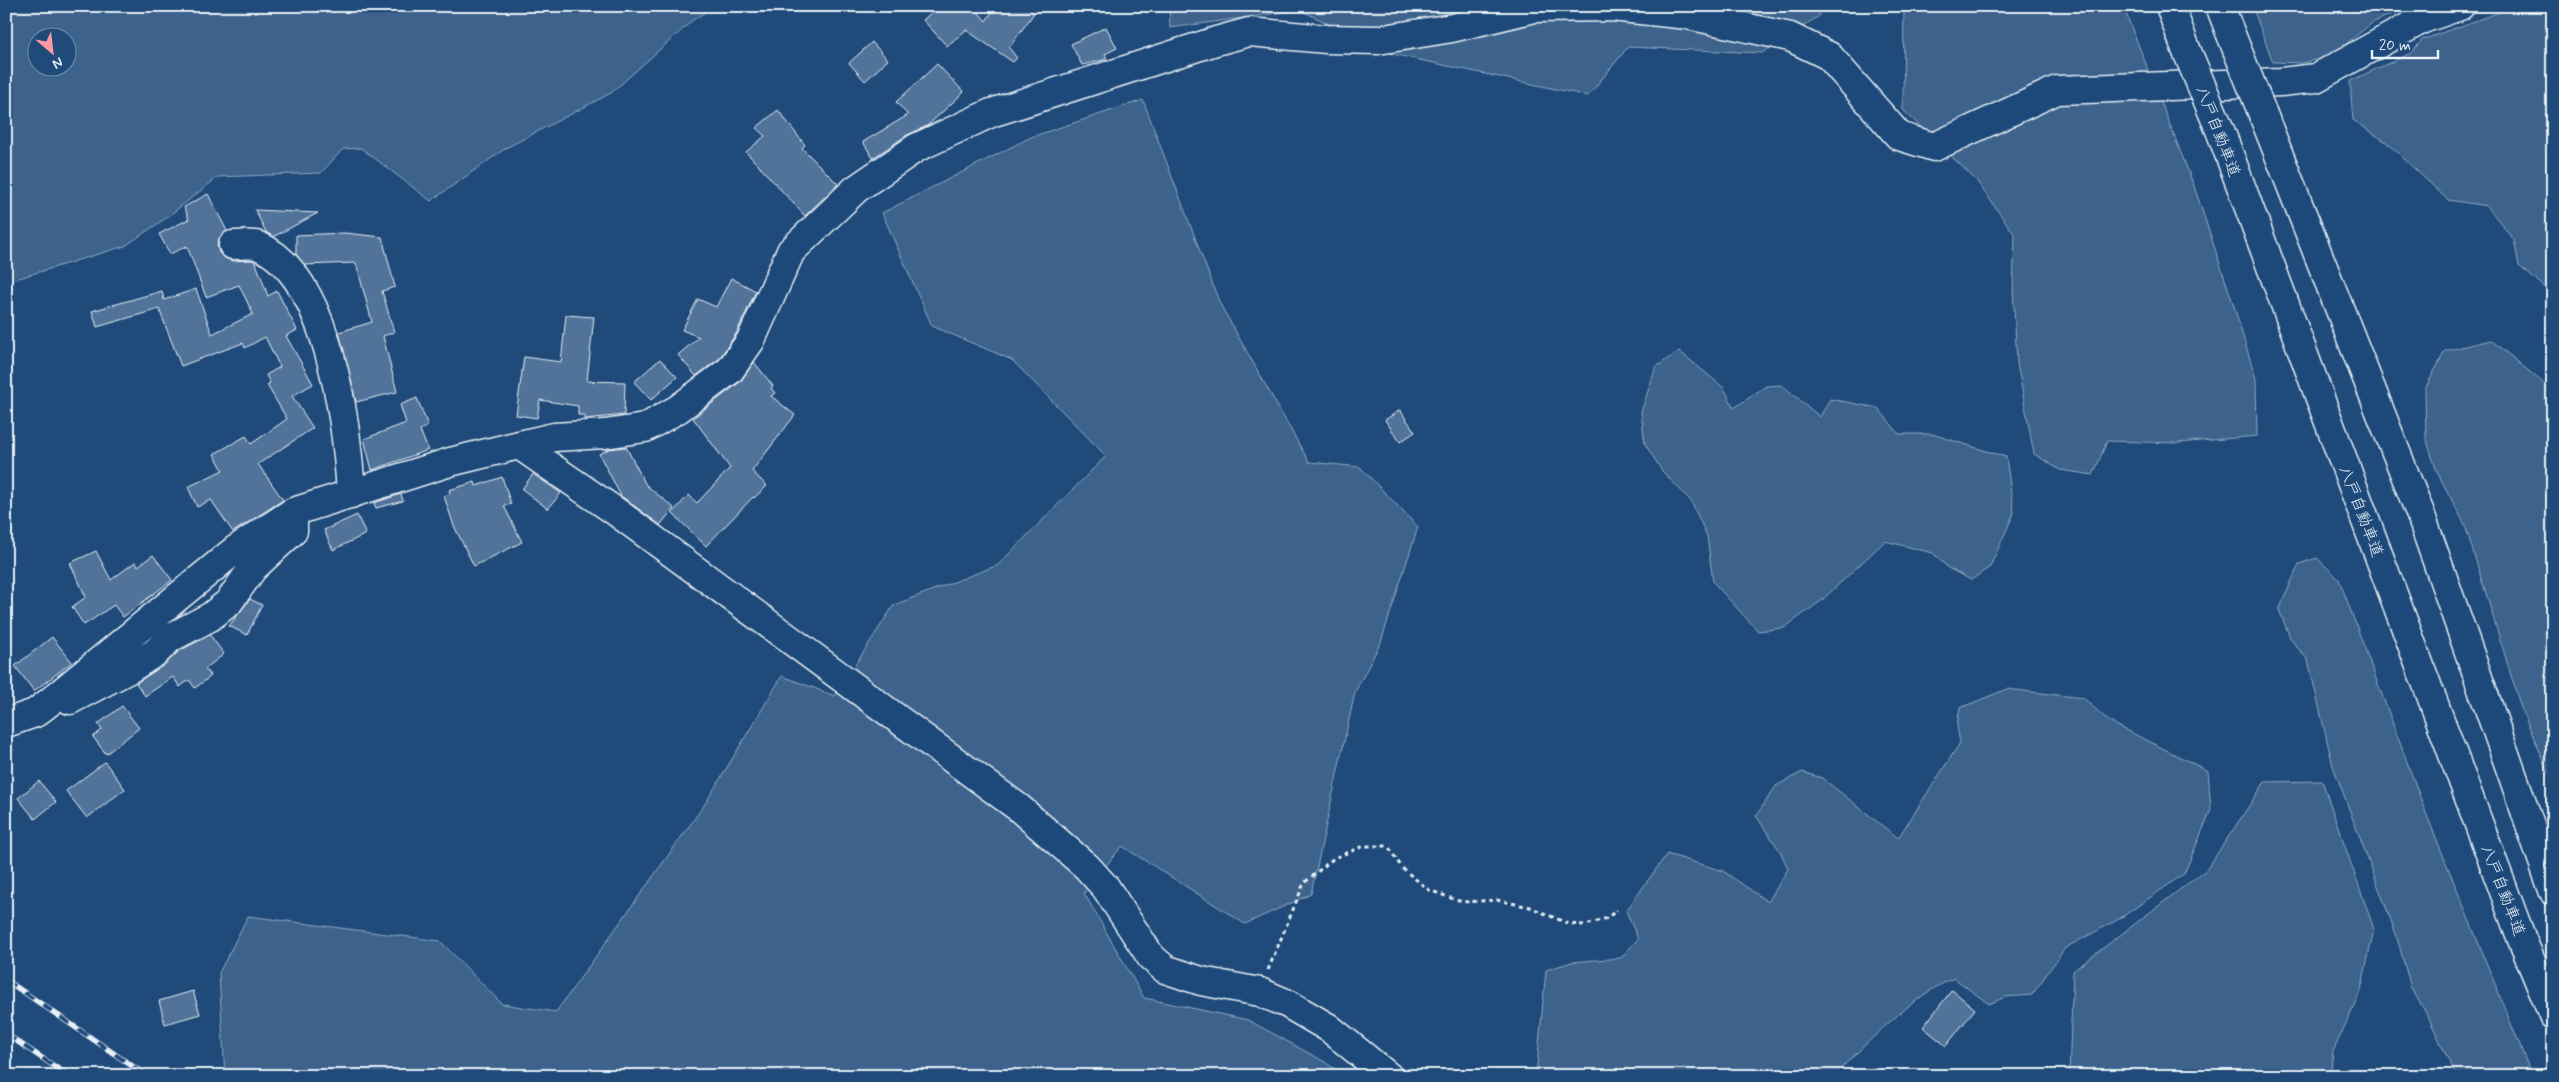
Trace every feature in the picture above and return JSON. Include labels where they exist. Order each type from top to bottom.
[{"type":"main road","name":"八戸自動車道","points":[[2170,6],[2220,130],[2518,928],[2553,1015]]},
{"type":"main road","points":[[2220,6],[2420,513],[2553,890]]},
{"type":"main road","points":[[6,723],[35,712],[47,704],[235,550],[292,512],[450,462],[519,445],[554,437],[605,434],[645,428],[678,409],[730,370],[751,340],[791,251],[856,189],[916,148],[991,113],[1249,32],[1326,39],[1378,40],[1452,28],[1535,8],[1612,7],[1688,15],[1790,37],[1830,56],[1899,136],[1934,147],[2057,90],[2281,82],[2316,78],[2423,20],[2460,6]]},
{"type":"main road","points":[[233,245],[258,245],[279,259],[297,279],[312,304],[340,397],[348,449],[351,494]]},
{"type":"main road","points":[[519,445],[615,511],[1019,808],[1087,867],[1106,888],[1151,958],[1165,969],[1201,981],[1260,992],[1288,1004],[1329,1028],[1388,1076]]},
{"type":"main road","points":[[47,704],[62,703],[131,668],[156,652],[170,638],[210,617],[228,603],[253,568],[293,531],[292,512]]},
{"type":"path","points":[[1260,992],[1304,883],[1334,858],[1364,846],[1388,846],[1402,868],[1430,890],[1462,902],[1497,900],[1530,907],[1569,924],[1586,925],[1606,918],[1617,910]]},
{"type":"shaded area","points":[[6,6],[715,6],[693,20],[611,93],[506,148],[431,201],[361,148],[343,149],[321,173],[218,177],[166,218],[125,246],[6,282]]},
{"type":"shaded area","points":[[1169,6],[1819,6],[1819,16],[1762,53],[1628,47],[1588,96],[1392,54],[1300,10],[1170,28]]},
{"type":"shaded area","points":[[1904,6],[2123,6],[2194,186],[2232,300],[2256,379],[2257,436],[2178,443],[2107,441],[2093,475],[2060,470],[2034,454],[2017,363],[2013,289],[2015,235],[1976,180],[1903,110]]},
{"type":"shaded area","points":[[2252,6],[2410,6],[2372,23],[2331,56],[2302,63],[2273,62]]},
{"type":"shaded area","points":[[2522,6],[2553,6],[2553,294],[2519,266],[2514,240],[2487,206],[2448,200],[2386,142],[2353,120],[2350,81],[2411,53],[2422,40],[2505,10]]},
{"type":"shaded area","points":[[1143,100],[1220,304],[1309,462],[1360,467],[1418,527],[1381,642],[1355,692],[1311,894],[1245,924],[1122,846],[1084,893],[1144,998],[1248,1020],[1325,1062],[1344,1076],[225,1076],[219,973],[248,916],[440,941],[502,1004],[556,1012],[705,804],[782,676],[835,696],[894,605],[998,565],[1106,456],[1012,360],[932,326],[882,213],[1031,137]]},
{"type":"shaded area","points":[[2491,340],[2553,391],[2553,782],[2521,708],[2465,525],[2437,472],[2426,438],[2425,389],[2445,351]]},
{"type":"shaded area","points":[[1679,351],[1724,388],[1734,408],[1766,386],[1782,385],[1820,417],[1830,399],[1878,408],[1899,434],[1932,434],[2006,457],[2014,513],[1990,567],[1971,580],[1948,568],[1933,553],[1885,541],[1821,601],[1784,628],[1758,631],[1713,582],[1707,536],[1691,501],[1662,471],[1645,444],[1641,412],[1656,367]]},
{"type":"shaded area","points":[[2317,558],[2339,579],[2426,813],[2532,1076],[2456,1076],[2428,1016],[2411,988],[2396,934],[2333,766],[2308,660],[2291,640],[2279,610],[2299,564]]},
{"type":"shaded area","points":[[2007,689],[2083,698],[2110,722],[2208,771],[2211,810],[2184,874],[2119,919],[2065,948],[2032,995],[2005,997],[1989,1004],[1954,978],[1922,996],[1906,1008],[1833,1076],[1536,1076],[1546,970],[1572,962],[1621,958],[1638,939],[1626,911],[1667,854],[1723,871],[1768,902],[1788,869],[1780,851],[1756,816],[1776,786],[1802,772],[1822,778],[1898,838],[1960,743],[1957,725],[1960,708]]},
{"type":"shaded area","points":[[2322,781],[2374,929],[2361,990],[2333,1052],[2330,1076],[2069,1076],[2073,971],[2207,869],[2265,782]]},
{"type":"building","points":[[939,6],[973,6],[986,21],[996,6],[1025,6],[1034,13],[1009,48],[1017,58],[1013,62],[966,30],[947,46],[923,20]]},
{"type":"building","points":[[1106,27],[1117,48],[1105,54],[1107,59],[1082,65],[1071,44]]},
{"type":"building","points":[[872,42],[888,60],[865,81],[849,63]]},
{"type":"building","points":[[937,64],[964,92],[927,126],[907,135],[873,158],[863,142],[908,115],[896,102]]},
{"type":"building","points":[[778,110],[805,145],[802,148],[838,184],[805,216],[746,152],[765,136],[756,128]]},
{"type":"building","points":[[208,194],[227,231],[219,238],[217,245],[219,253],[233,261],[252,260],[256,263],[268,296],[277,291],[297,330],[286,336],[313,384],[292,396],[313,428],[258,464],[283,500],[233,532],[211,500],[197,507],[188,487],[223,470],[214,454],[246,436],[251,444],[287,419],[267,385],[270,383],[266,375],[280,367],[265,337],[245,348],[243,343],[181,366],[159,309],[97,327],[92,311],[162,291],[164,300],[196,289],[212,334],[253,314],[239,285],[206,297],[187,246],[170,254],[159,234],[189,219],[184,207]]},
{"type":"building","points":[[255,210],[318,213],[273,237],[266,232]]},
{"type":"building","points":[[345,233],[382,237],[395,287],[382,291],[394,332],[383,336],[397,392],[356,402],[339,332],[372,322],[356,263],[304,265],[296,254],[296,235]]},
{"type":"building","points":[[731,278],[756,291],[737,332],[719,359],[696,376],[678,355],[699,337],[682,330],[698,299],[716,307]]},
{"type":"building","points":[[566,315],[594,317],[587,381],[625,382],[624,415],[585,419],[585,415],[578,415],[578,406],[540,400],[537,418],[516,415],[524,357],[561,362]]},
{"type":"building","points":[[660,359],[677,377],[651,400],[634,382]]},
{"type":"building","points":[[754,362],[773,386],[771,388],[775,393],[771,396],[795,415],[752,471],[767,486],[753,497],[706,546],[672,513],[689,495],[697,503],[730,468],[693,418],[740,382]]},
{"type":"building","points":[[417,398],[428,426],[420,430],[428,450],[372,470],[364,439],[406,423],[400,405]]},
{"type":"building","points":[[1400,410],[1415,432],[1400,442],[1385,420]]},
{"type":"building","points":[[626,447],[646,485],[674,508],[660,525],[621,496],[599,454],[609,449]]},
{"type":"building","points":[[533,474],[561,493],[548,509],[522,489]]},
{"type":"building","points":[[502,477],[511,504],[504,506],[522,542],[474,566],[454,526],[444,496],[450,494],[449,490],[475,482],[476,486]]},
{"type":"building","points":[[401,494],[403,501],[376,508],[374,503]]},
{"type":"building","points":[[357,515],[366,534],[333,550],[324,530]]},
{"type":"building","points":[[96,551],[111,580],[135,562],[138,566],[153,555],[172,580],[123,617],[114,605],[84,625],[72,607],[86,597],[70,563]]},
{"type":"building","points":[[250,599],[262,605],[247,635],[229,626]]},
{"type":"building","points":[[210,635],[224,654],[205,669],[211,676],[195,688],[189,680],[180,687],[173,677],[145,696],[136,683],[164,665],[179,651]]},
{"type":"building","points":[[52,637],[72,662],[34,691],[15,666]]},
{"type":"building","points":[[122,706],[139,728],[106,754],[93,737],[102,730],[98,724]]},
{"type":"building","points":[[105,762],[125,789],[87,818],[66,791]]},
{"type":"building","points":[[39,781],[56,802],[35,819],[18,798]]},
{"type":"building","points":[[1952,990],[1975,1009],[1946,1046],[1923,1027]]},
{"type":"building","points":[[193,991],[200,1014],[165,1024],[159,1001]]},
{"type":"railway","points":[[6,980],[147,1076]]},
{"type":"railway","points":[[6,1034],[69,1076]]}]
